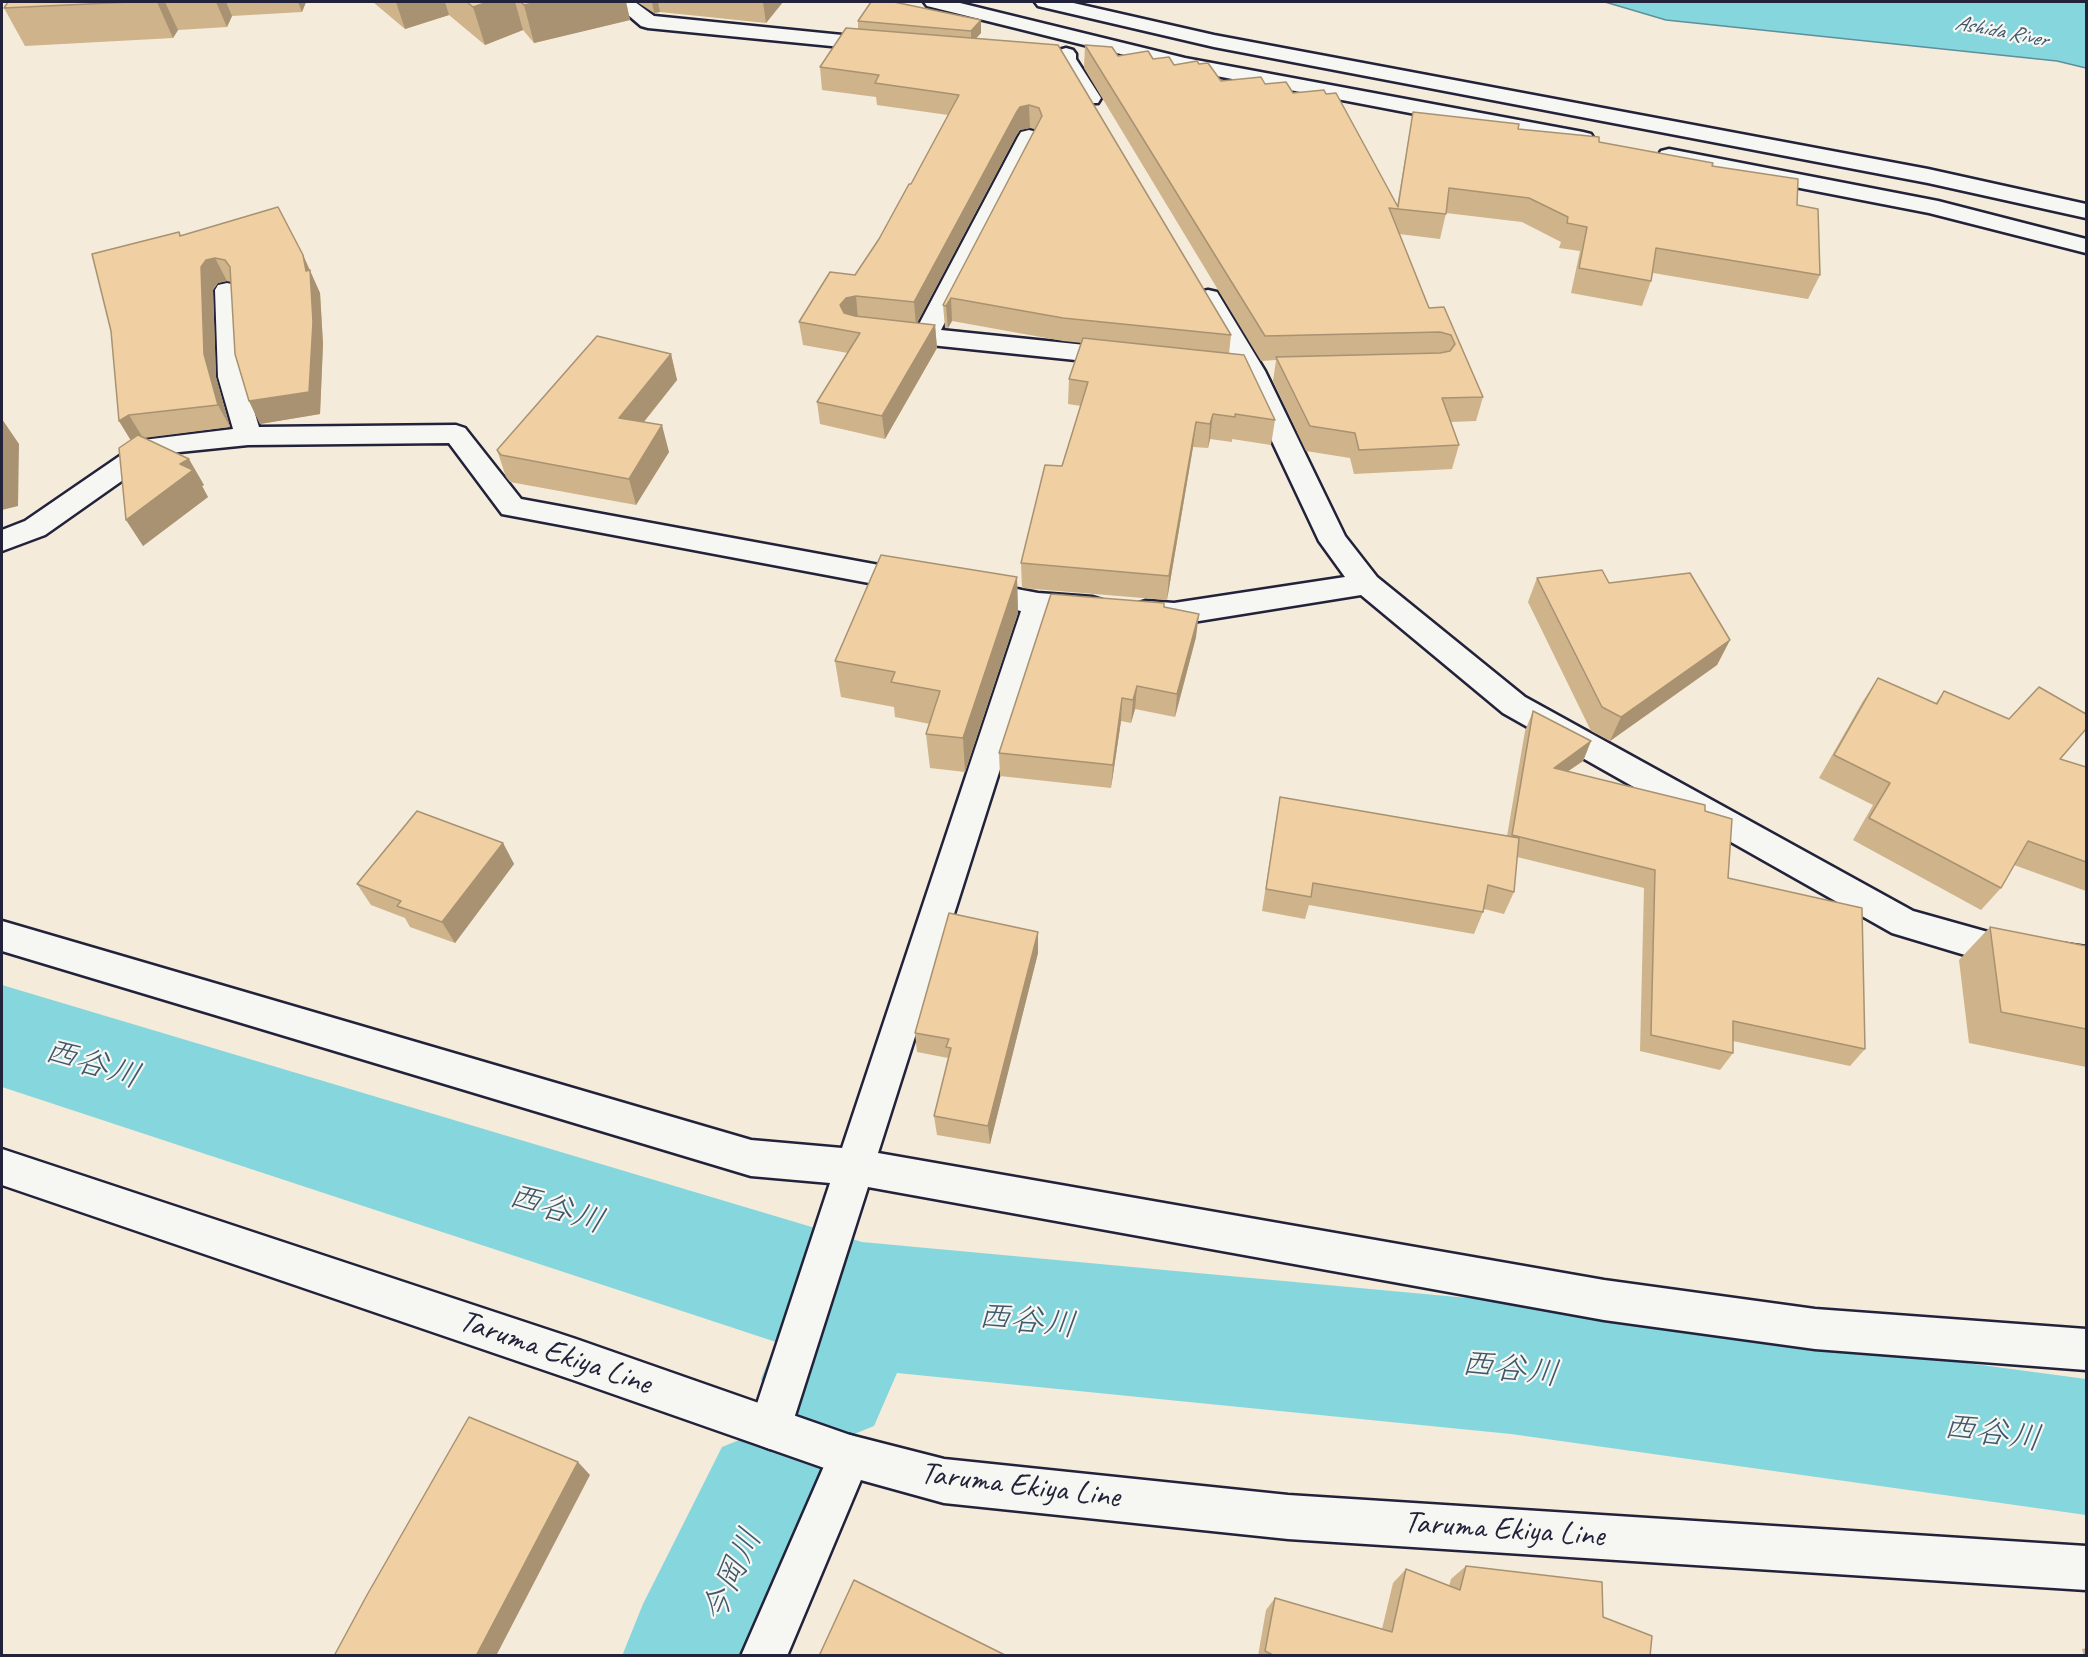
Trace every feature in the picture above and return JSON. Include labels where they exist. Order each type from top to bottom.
[{"type":"street","points":[[623,2],[648,22],[900,47]]},
{"type":"street","points":[[934,2],[1185,64],[1609,144]]},
{"type":"street","points":[[1045,2],[1214,41],[1893,169],[2086,211]]},
{"type":"street","points":[[981,15],[984,20],[1058,57],[1149,66],[1185,64]]},
{"type":"street","points":[[1058,57],[1102,119]]},
{"type":"street","points":[[925,336],[1029,137]]},
{"type":"street","points":[[1643,151],[1930,206],[2086,246]]},
{"type":"street","points":[[1192,270],[1264,370],[1333,541],[1367,585],[1514,705],[1904,923],[1995,949],[2086,962]]},
{"type":"street","points":[[227,290],[231,377],[248,436]]},
{"type":"street","points":[[869,330],[1147,360]]},
{"type":"street","points":[[1217,367],[1264,370]]},
{"type":"street","points":[[2,541],[35,528],[153,446],[248,436],[456,434],[512,507],[1038,604],[1174,614],[1367,585]]},
{"type":"street","points":[[770,1428],[1038,604]]},
{"type":"street","points":[[2,936],[751,1158],[855,1167],[1604,1300],[1815,1329],[2086,1350]]},
{"type":"street","name":"Taruma Ekiya Line","points":[[2,1167],[850,1456],[944,1481],[1288,1517],[2086,1568]]},
{"type":"street","points":[[764,1656],[850,1456]]},
{"type":"water","name":"Ashida River","points":[[1605,2],[2086,2],[2086,68],[2057,61],[1666,20]]},
{"type":"building","points":[[8,2],[130,2],[4,8]]},
{"type":"building","points":[[467,2],[488,2],[473,7]]},
{"type":"building","points":[[521,2],[538,2],[524,5]]},
{"type":"building","points":[[871,2],[894,2],[981,20],[971,31],[858,21]]},
{"type":"building","points":[[846,28],[1058,45],[1231,335],[1063,318],[951,298],[946,306],[943,305],[1042,116],[1039,108],[1029,105],[1020,107],[1016,113],[914,302],[856,296],[846,298],[840,305],[844,313],[855,316],[935,325],[882,416],[817,402],[860,333],[799,322],[830,272],[855,275],[911,184],[959,95],[875,83],[879,75],[820,67]]},
{"type":"building","points":[[1085,45],[1112,47],[1118,56],[1148,51],[1153,59],[1169,57],[1174,65],[1197,61],[1199,64],[1208,63],[1221,81],[1261,77],[1265,84],[1286,82],[1293,93],[1324,90],[1326,94],[1336,93],[1398,207],[1413,112],[1519,124],[1518,129],[1599,137],[1599,142],[1713,163],[1712,166],[1798,179],[1797,205],[1818,209],[1820,275],[1656,248],[1651,281],[1579,268],[1587,227],[1567,223],[1568,217],[1529,198],[1449,188],[1446,214],[1389,208],[1429,308],[1444,307],[1483,397],[1442,398],[1459,445],[1359,450],[1355,433],[1310,426],[1276,357],[1440,353],[1450,351],[1455,344],[1451,335],[1440,332],[1265,336]]},
{"type":"building","points":[[278,207],[303,255],[306,271],[310,270],[313,322],[309,392],[249,401],[235,354],[230,267],[225,260],[215,258],[206,260],[201,267],[204,354],[218,405],[129,415],[119,421],[111,331],[92,254],[179,232],[180,236]]},
{"type":"building","points":[[597,336],[671,354],[619,418],[662,425],[629,479],[501,455],[497,450]]},
{"type":"building","points":[[1083,338],[1244,355],[1275,420],[1235,414],[1235,417],[1213,414],[1210,424],[1196,422],[1169,576],[1021,563],[1045,465],[1062,466],[1088,382],[1069,379]]},
{"type":"building","points":[[138,435],[189,459],[180,464],[193,470],[126,520],[119,448]]},
{"type":"building","points":[[881,555],[1017,577],[963,738],[926,734],[940,691],[891,682],[895,672],[835,661]]},
{"type":"building","points":[[1602,570],[1609,583],[1690,573],[1730,640],[1621,717],[1602,707],[1537,578]]},
{"type":"building","points":[[1051,594],[1164,603],[1164,607],[1199,614],[1177,694],[1137,686],[1133,700],[1122,698],[1113,765],[999,753]]},
{"type":"building","points":[[1878,678],[1937,704],[1944,691],[2009,719],[2039,687],[2086,714],[2086,729],[2060,759],[2086,767],[2086,862],[2028,841],[2001,888],[1869,818],[1890,783],[1834,755]]},
{"type":"building","points":[[1533,711],[1591,741],[1554,768],[1705,805],[1705,811],[1732,819],[1728,878],[1862,908],[1865,1049],[1733,1021],[1733,1053],[1651,1035],[1655,870],[1512,835]]},
{"type":"building","points":[[1280,797],[1519,838],[1514,892],[1488,885],[1483,912],[1313,883],[1311,897],[1266,889]]},
{"type":"building","points":[[417,811],[503,843],[442,922],[397,906],[401,901],[357,884]]},
{"type":"building","points":[[949,913],[1038,932],[988,1126],[934,1116],[951,1048],[946,1047],[949,1039],[915,1033]]},
{"type":"building","points":[[1990,927],[2086,946],[2086,1029],[2001,1012]]},
{"type":"building","points":[[469,1417],[578,1462],[476,1656],[334,1656],[367,1595]]},
{"type":"building","points":[[1466,1566],[1602,1582],[1603,1617],[1652,1636],[1650,1656],[1275,1656],[1265,1651],[1275,1598],[1392,1632],[1406,1569],[1460,1590]]},
{"type":"building","points":[[854,1580],[1007,1656],[819,1656]]},
{"type":"waterway","name":"西谷川","points":[[2,1036],[862,1306]]},
{"type":"waterway","name":"今岡川","points":[[827,1379],[862,1306]]},
{"type":"waterway","name":"西谷川","points":[[862,1306],[1511,1368],[2086,1447]]},
{"type":"waterway","name":"今岡川","points":[[695,1656],[771,1496]]}]
